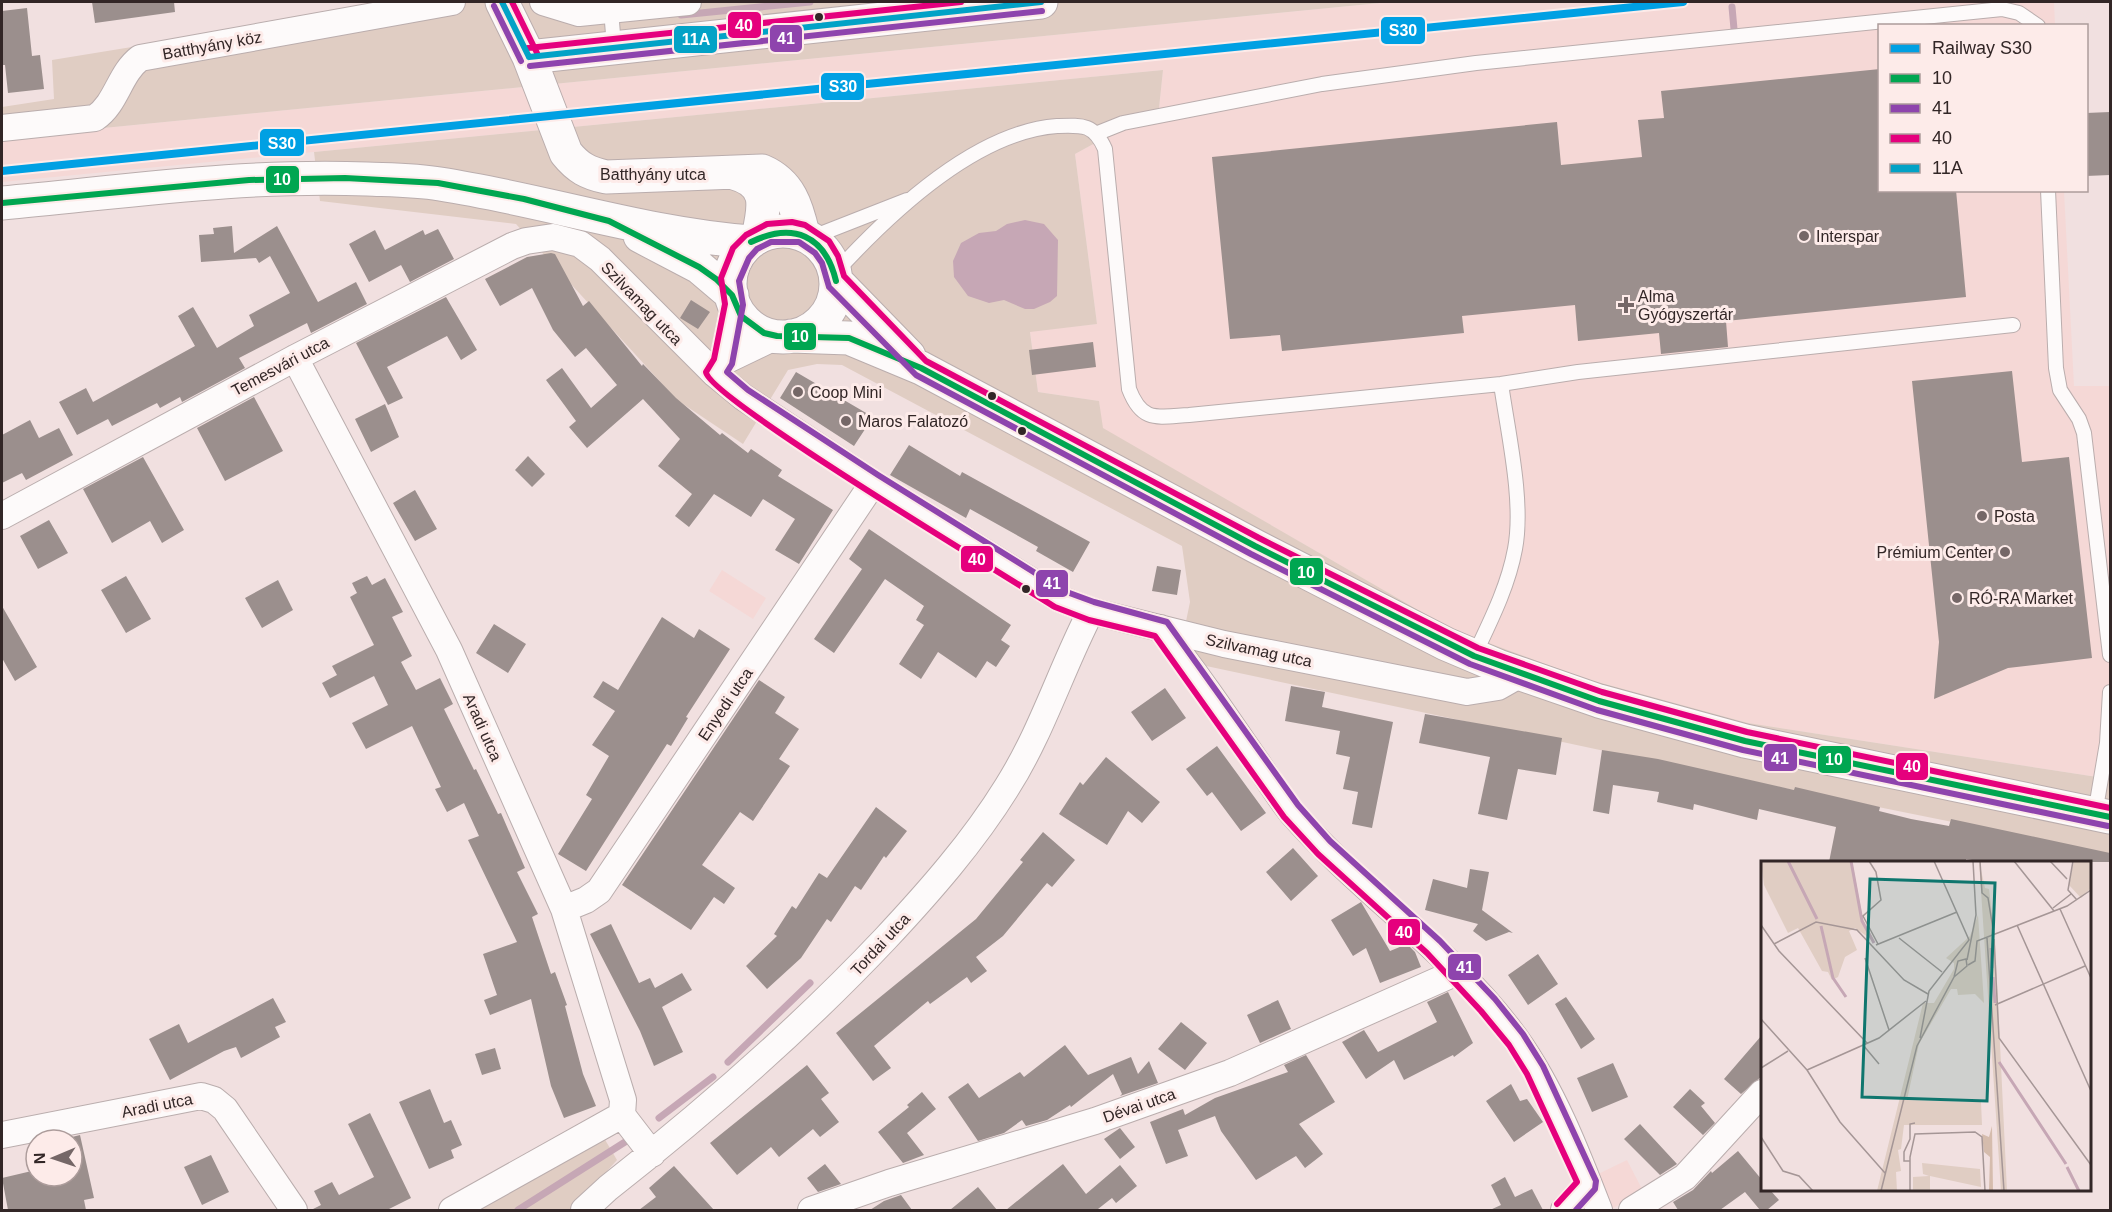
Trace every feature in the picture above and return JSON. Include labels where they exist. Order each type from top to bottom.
[{"type":"main road","name":"Batthyány utca","points":[[502,2],[529,57],[566,153],[575,164],[588,173],[606,177],[762,171],[776,177],[790,192],[807,236]]},
{"type":"main road","points":[[529,57],[614,46],[1041,2]]},
{"type":"main road","points":[[733,299],[730,280],[734,266],[755,239],[763,216],[762,193],[757,184],[748,177],[734,173]]},
{"type":"main road","points":[[2,204],[249,180],[345,178],[438,183],[524,199],[609,221],[710,239],[755,239],[781,231],[807,236],[822,247],[836,277],[921,368]]},
{"type":"main road","points":[[609,221],[699,267],[733,299],[751,326],[784,336],[849,338],[921,368],[1266,552],[1498,666],[1599,701],[1744,741],[2101,808]]},
{"type":"main road","points":[[784,336],[806,332],[819,323],[832,303],[836,277]]},
{"type":"street","name":"Batthyány köz","points":[[2,128],[95,118],[106,110],[128,68],[140,58],[452,2]]},
{"type":"street","points":[[543,2],[546,5],[579,13],[688,2]]},
{"type":"street","name":"Temesvári utca","points":[[2,516],[295,358],[513,246],[542,238],[565,239]]},
{"type":"street","name":"Szilvamag utca","points":[[565,239],[580,244],[600,259],[719,368],[743,397],[873,483],[1060,599],[1104,608],[1160,628],[1224,644],[1477,692],[1498,687],[1498,666]]},
{"type":"street","points":[[719,368],[733,299]]},
{"type":"street","points":[[719,368],[784,336]]},
{"type":"street","name":"Aradi utca","points":[[295,358],[449,650],[564,909],[623,1100],[622,1115],[651,1154]]},
{"type":"street","name":"Enyedi utca","points":[[564,909],[586,900],[599,891],[873,483]]},
{"type":"street","name":"Tordai utca","points":[[584,1210],[774,1050],[836,990],[912,910],[966,847],[1007,789],[1104,608]]},
{"type":"street","points":[[1160,628],[1291,811],[1324,847],[1457,972],[1516,1040],[1535,1070],[1599,1210]]},
{"type":"street","name":"Dévai utca","points":[[811,1210],[888,1183],[1095,1120],[1230,1073],[1457,972]]},
{"type":"street","points":[[1632,1210],[1685,1177],[1761,1094]]},
{"type":"street","name":"Aradi utca","points":[[2,1135],[201,1096],[214,1100],[225,1109],[294,1210]]},
{"type":"street","points":[[452,1210],[622,1115]]},
{"type":"street","points":[[1564,1210],[1588,1184]]},
{"type":"lane","points":[[1098,134],[1123,123],[1322,84],[1476,63],[2002,9],[2019,13],[2035,24]]},
{"type":"lane","points":[[611,10],[614,46]]},
{"type":"lane","points":[[836,277],[862,244],[915,197],[977,153],[1016,135],[1038,128],[1071,125],[1085,126],[1098,134],[1105,149],[1130,389],[1135,403],[1143,414],[1158,417],[1179,416],[1501,384],[1590,371],[2013,325]]},
{"type":"lane","points":[[2048,192],[2056,368],[2060,390],[2079,419],[2084,433],[2110,655]]},
{"type":"lane","points":[[807,236],[915,197]]},
{"type":"lane","points":[[1498,666],[1518,513],[1501,384]]},
{"type":"lane","points":[[2101,808],[2108,743],[2110,692]]},
{"type":"shaded area","points":[[409,2],[1390,2],[2,138],[2,107],[54,99],[52,60]]},
{"type":"shaded area","points":[[1390,2],[2054,2],[2055,24],[1878,24],[1878,192],[2064,192],[2074,386],[2110,386],[2110,779],[1748,723],[1583,678],[1451,629],[1102,428],[1099,401],[1038,392],[1030,331],[1097,324],[1075,154],[1159,108],[1163,70],[2,182],[2,138]]},
{"type":"shaded area","points":[[1163,70],[1159,108],[1075,154],[1097,324],[1030,332],[1038,392],[1099,401],[1103,428],[1451,629],[1583,678],[1748,723],[2110,779],[2110,854],[1656,762],[1178,660],[1190,602],[1182,546],[842,365],[817,364],[788,370],[743,444],[677,400],[516,224],[320,201],[314,152]]},
{"type":"shaded area","points":[[1025,220],[1044,224],[1058,240],[1057,296],[1034,309],[1025,309],[1004,300],[989,303],[968,296],[954,277],[953,261],[961,243],[979,233],[996,231],[1007,224]]},
{"type":"shaded area","points":[[722,570],[766,598],[753,619],[709,591]]},
{"type":"shaded area","points":[[604,1138],[617,1160],[572,1210],[478,1210]]},
{"type":"shaded area","points":[[1627,1160],[1644,1193],[1613,1208],[1596,1175]]},
{"type":"building","points":[[92,2],[174,2],[175,12],[95,23]]},
{"type":"building","points":[[27,8],[32,56],[40,55],[44,89],[8,93],[5,65],[2,65],[2,11]]},
{"type":"building","points":[[1878,69],[1878,192],[1956,192],[1966,297],[1726,321],[1728,347],[1661,354],[1659,333],[1578,341],[1575,305],[1462,316],[1464,333],[1282,351],[1280,335],[1230,339],[1212,157],[1557,122],[1561,165],[1642,157],[1638,120],[1664,118],[1661,91]]},
{"type":"building","points":[[2110,112],[2110,175],[2088,176],[2088,113]]},
{"type":"building","points":[[232,226],[234,253],[277,226],[318,302],[356,282],[367,304],[311,333],[307,323],[239,358],[245,368],[182,402],[180,397],[160,408],[157,403],[112,426],[108,419],[77,435],[59,402],[86,388],[93,402],[195,346],[178,316],[193,307],[217,348],[254,326],[249,315],[290,293],[270,256],[259,263],[256,258],[201,262],[199,235],[214,234],[213,228]]},
{"type":"building","points":[[438,229],[454,259],[410,282],[401,265],[369,282],[349,244],[375,230],[385,250],[423,230],[425,235]]},
{"type":"building","points":[[555,254],[583,306],[589,301],[642,366],[643,364],[676,398],[720,435],[722,433],[748,453],[751,449],[782,470],[778,476],[833,510],[799,564],[775,550],[795,519],[763,499],[751,517],[714,494],[689,527],[675,516],[692,494],[658,466],[680,439],[643,399],[587,448],[569,427],[576,421],[546,380],[562,368],[591,408],[617,385],[586,348],[575,357],[553,330],[532,288],[500,306],[485,279],[527,257]]},
{"type":"building","points":[[446,297],[477,350],[461,360],[447,336],[387,367],[403,398],[388,405],[356,343]]},
{"type":"building","points":[[691,300],[710,312],[698,329],[680,318]]},
{"type":"building","points":[[1093,342],[1096,367],[1032,375],[1029,350]]},
{"type":"building","name":"Prémium Center","points":[[2012,371],[2022,462],[2069,457],[2092,658],[2008,668],[1934,699],[1939,642],[1912,381]]},
{"type":"building","points":[[796,372],[873,417],[854,446],[780,398]]},
{"type":"building","points":[[254,397],[283,451],[225,481],[197,428]]},
{"type":"building","points":[[385,404],[399,437],[371,452],[355,419]]},
{"type":"building","points":[[30,420],[39,438],[59,428],[73,455],[26,480],[22,473],[2,483],[2,435]]},
{"type":"building","points":[[909,445],[960,476],[962,472],[1090,542],[1073,572],[1036,551],[1038,547],[970,509],[966,518],[890,475]]},
{"type":"building","points":[[528,456],[545,474],[532,487],[515,470]]},
{"type":"building","points":[[143,457],[184,530],[162,543],[150,521],[112,543],[83,489]]},
{"type":"building","points":[[415,490],[437,529],[415,541],[393,503]]},
{"type":"building","points":[[49,520],[68,553],[38,569],[20,536]]},
{"type":"building","points":[[869,529],[1011,625],[1001,640],[1010,646],[996,667],[987,661],[976,678],[938,652],[921,679],[899,664],[924,625],[916,620],[924,606],[885,579],[834,653],[814,639],[862,569],[849,559]]},
{"type":"building","points":[[1157,566],[1181,570],[1177,595],[1152,591]]},
{"type":"building","points":[[126,576],[151,619],[126,633],[101,590]]},
{"type":"building","points":[[367,576],[372,585],[385,578],[403,612],[392,617],[412,656],[401,662],[416,690],[440,678],[453,704],[444,709],[498,814],[501,813],[525,868],[517,872],[538,914],[532,917],[551,974],[555,972],[567,1005],[565,1006],[583,1074],[596,1106],[564,1118],[551,1086],[531,999],[490,1015],[484,1000],[497,995],[483,954],[517,942],[468,840],[479,836],[464,803],[447,812],[435,789],[441,787],[412,726],[366,749],[352,723],[388,705],[374,676],[330,698],[322,683],[337,675],[332,666],[374,645],[350,597],[357,593],[352,583]]},
{"type":"building","points":[[278,580],[293,610],[262,628],[245,598]]},
{"type":"building","points":[[2,606],[37,667],[15,681],[2,658]]},
{"type":"building","points":[[662,617],[694,638],[699,629],[730,649],[686,717],[688,718],[671,746],[667,744],[586,871],[558,854],[592,799],[586,795],[609,756],[592,745],[615,711],[593,697],[603,681],[618,690]]},
{"type":"building","points":[[494,624],[526,644],[508,673],[476,653]]},
{"type":"building","points":[[759,680],[785,697],[775,713],[799,729],[779,759],[790,766],[753,821],[740,812],[702,865],[735,888],[724,904],[714,897],[691,930],[622,885]]},
{"type":"building","points":[[1291,686],[1325,692],[1322,707],[1393,722],[1372,828],[1352,824],[1358,792],[1343,789],[1350,757],[1336,754],[1340,731],[1285,721]]},
{"type":"building","points":[[1165,688],[1186,718],[1152,741],[1131,712]]},
{"type":"building","points":[[1425,714],[1562,738],[1556,775],[1518,769],[1507,820],[1478,814],[1490,757],[1419,743]]},
{"type":"building","points":[[1217,746],[1266,813],[1241,831],[1212,792],[1207,796],[1186,769]]},
{"type":"building","points":[[1602,750],[1658,759],[1794,790],[1795,787],[1880,807],[1879,811],[1911,819],[1949,826],[1951,819],[2110,853],[2110,862],[1966,859],[1966,861],[1829,861],[1836,827],[1759,809],[1757,820],[1694,804],[1693,810],[1657,802],[1659,792],[1613,785],[1609,814],[1593,811]]},
{"type":"building","points":[[1106,757],[1160,802],[1142,823],[1128,811],[1107,845],[1059,814],[1080,782],[1083,785]]},
{"type":"building","points":[[876,807],[907,831],[886,858],[884,856],[861,890],[855,886],[831,922],[827,919],[801,958],[767,989],[746,966],[777,936],[774,934],[792,906],[796,909],[819,873],[827,878]]},
{"type":"building","points":[[1043,832],[1075,860],[1052,887],[1047,883],[1003,936],[976,957],[987,971],[971,983],[967,977],[930,1004],[928,1001],[874,1046],[891,1068],[873,1081],[836,1033],[976,919],[1023,862],[1020,860]]},
{"type":"building","points":[[1293,848],[1318,876],[1291,901],[1266,872]]},
{"type":"building","points":[[1470,869],[1489,872],[1482,910],[1513,933],[1509,932],[1486,941],[1473,931],[1478,924],[1425,910],[1433,879],[1467,888]]},
{"type":"building","points":[[1361,902],[1390,951],[1407,944],[1415,952],[1421,967],[1380,983],[1366,948],[1353,956],[1331,920]]},
{"type":"building","points":[[611,924],[639,983],[650,978],[655,988],[682,973],[692,990],[662,1007],[683,1052],[654,1066],[640,1031],[590,934]]},
{"type":"building","points":[[1538,954],[1558,984],[1528,1005],[1508,975]]},
{"type":"building","points":[[1448,992],[1473,1043],[1454,1057],[1453,1055],[1404,1080],[1394,1060],[1366,1079],[1342,1042],[1364,1030],[1378,1052],[1437,1022],[1427,1002]]},
{"type":"building","points":[[1566,997],[1595,1039],[1581,1049],[1555,1004]]},
{"type":"building","points":[[273,998],[286,1022],[275,1027],[280,1037],[241,1058],[236,1047],[224,1051],[170,1080],[149,1039],[179,1024],[188,1043]]},
{"type":"building","points":[[1278,1000],[1291,1029],[1260,1043],[1247,1015]]},
{"type":"building","points":[[1181,1022],[1207,1043],[1185,1070],[1158,1049]]},
{"type":"building","points":[[1761,1036],[1761,1077],[1741,1094],[1724,1079]]},
{"type":"building","points":[[1065,1045],[1088,1075],[1131,1057],[1138,1074],[1149,1061],[1158,1083],[1120,1096],[1122,1094],[1113,1074],[1071,1107],[1070,1105],[1047,1120],[1026,1126],[1022,1120],[1004,1133],[978,1141],[948,1097],[968,1083],[979,1098],[1020,1072],[1024,1077]]},
{"type":"building","points":[[495,1048],[501,1069],[482,1075],[475,1054]]},
{"type":"building","points":[[1306,1055],[1335,1102],[1299,1124],[1323,1154],[1305,1168],[1296,1156],[1256,1180],[1221,1131],[1215,1116],[1178,1130],[1188,1156],[1166,1164],[1150,1122],[1183,1109],[1185,1115],[1215,1098],[1288,1072],[1284,1065]]},
{"type":"building","points":[[1613,1063],[1628,1097],[1592,1112],[1577,1078]]},
{"type":"building","points":[[807,1065],[829,1093],[821,1099],[839,1122],[820,1137],[813,1129],[779,1157],[771,1147],[737,1175],[710,1143]]},
{"type":"building","points":[[1511,1084],[1520,1101],[1527,1099],[1543,1122],[1514,1142],[1486,1101]]},
{"type":"building","points":[[430,1089],[444,1123],[451,1120],[462,1145],[451,1150],[454,1158],[429,1169],[399,1102]]},
{"type":"building","points":[[1690,1089],[1705,1103],[1701,1106],[1715,1123],[1703,1135],[1673,1107]]},
{"type":"building","points":[[922,1092],[936,1109],[907,1133],[924,1155],[903,1163],[878,1132],[909,1107],[907,1105]]},
{"type":"building","points":[[370,1113],[411,1198],[387,1210],[311,1210],[321,1205],[314,1191],[332,1182],[339,1195],[374,1177],[348,1124]]},
{"type":"building","points":[[1640,1124],[1677,1164],[1660,1175],[1624,1139]]},
{"type":"building","points":[[1120,1128],[1135,1147],[1120,1159],[1104,1139]]},
{"type":"building","points":[[1738,1151],[1761,1179],[1761,1191],[1771,1191],[1779,1200],[1767,1210],[1760,1210],[1745,1192],[1720,1210],[1678,1210],[1673,1202],[1693,1190],[1711,1171],[1712,1173]]},
{"type":"building","points":[[84,1153],[94,1198],[84,1200],[86,1210],[8,1210],[2,1178],[24,1173],[24,1188],[84,1188]]},
{"type":"building","points":[[211,1155],[229,1192],[202,1205],[184,1167]]},
{"type":"building","points":[[825,1164],[841,1184],[818,1192],[807,1178]]},
{"type":"building","points":[[1063,1164],[1086,1194],[1120,1165],[1137,1186],[1116,1203],[1112,1198],[1098,1209],[1100,1210],[1006,1210]]},
{"type":"building","points":[[674,1166],[714,1210],[639,1210],[656,1197],[649,1188]]},
{"type":"building","points":[[1505,1177],[1515,1197],[1532,1189],[1543,1210],[1490,1210],[1501,1205],[1491,1185]]},
{"type":"building","points":[[978,1187],[997,1210],[950,1210]]},
{"type":"building","points":[[901,1195],[912,1210],[870,1210],[884,1201]]},
{"type":"waterway","points":[[681,15],[810,2]]},
{"type":"waterway","points":[[1732,7],[1734,29]]},
{"type":"waterway","points":[[728,1062],[810,983]]},
{"type":"waterway","points":[[659,1118],[713,1077]]},
{"type":"waterway","points":[[518,1210],[625,1142]]},
{"type":"rail line","name":"S30","points":[[2,171],[1683,2]]},
{"type":"transit line","name":"11A","points":[[502,2],[529,57]]},
{"type":"transit line","name":"40","points":[[512,2],[537,53]]},
{"type":"transit line","name":"40","points":[[528,48],[961,2]]},
{"type":"transit line","name":"11A","points":[[529,57],[1041,2]]},
{"type":"transit line","name":"41","points":[[494,6],[521,61]]},
{"type":"transit line","name":"41","points":[[530,66],[1042,11]]},
{"type":"transit line","name":"10","points":[[2,203],[249,180],[345,178],[438,183],[524,199],[609,221],[699,267],[716,279],[732,295],[741,316],[764,333],[777,336],[849,338],[921,368],[1255,546],[1474,656],[1599,701],[1745,741],[2110,817]]},
{"type":"transit line","name":"40","points":[[1557,1204],[1577,1182],[1527,1074],[1509,1045],[1427,953],[1318,854],[1284,817],[1155,636],[1089,620],[1055,607],[806,451],[720,388],[706,372],[714,359],[725,304],[721,278],[733,248],[746,235],[767,224],[792,222],[805,225],[829,241],[838,256],[844,276],[926,361],[1259,538],[1478,648],[1602,692],[1747,732],[2110,808]]},
{"type":"transit line","name":"10","points":[[751,242],[780,233],[793,233],[805,237],[815,243],[824,253],[836,281]]},
{"type":"transit line","name":"41","points":[[1576,1210],[1595,1189],[1596,1181],[1543,1066],[1523,1034],[1495,999],[1440,941],[1330,841],[1298,805],[1167,622],[1094,602],[1064,591],[878,475],[748,390],[727,372],[732,364],[743,305],[739,281],[749,258],[757,249],[771,242],[799,242],[815,253],[822,263],[829,287],[916,375],[1251,554],[1470,664],[1597,710],[1743,750],[2108,826]]},
{"type":"place","name":"Interspar","points":[[1804,236]]},
{"type":"place","name":"Alma Gyógyszertár","points":[[1626,305]]},
{"type":"place","name":"Coop Mini","points":[[798,392]]},
{"type":"place","name":"Maros Falatozó","points":[[846,421]]},
{"type":"place","name":"Posta","points":[[1982,516]]},
{"type":"place","name":"Prémium Center","points":[[2005,552]]},
{"type":"place","name":"RÓ-RA Market","points":[[1957,598]]}]
